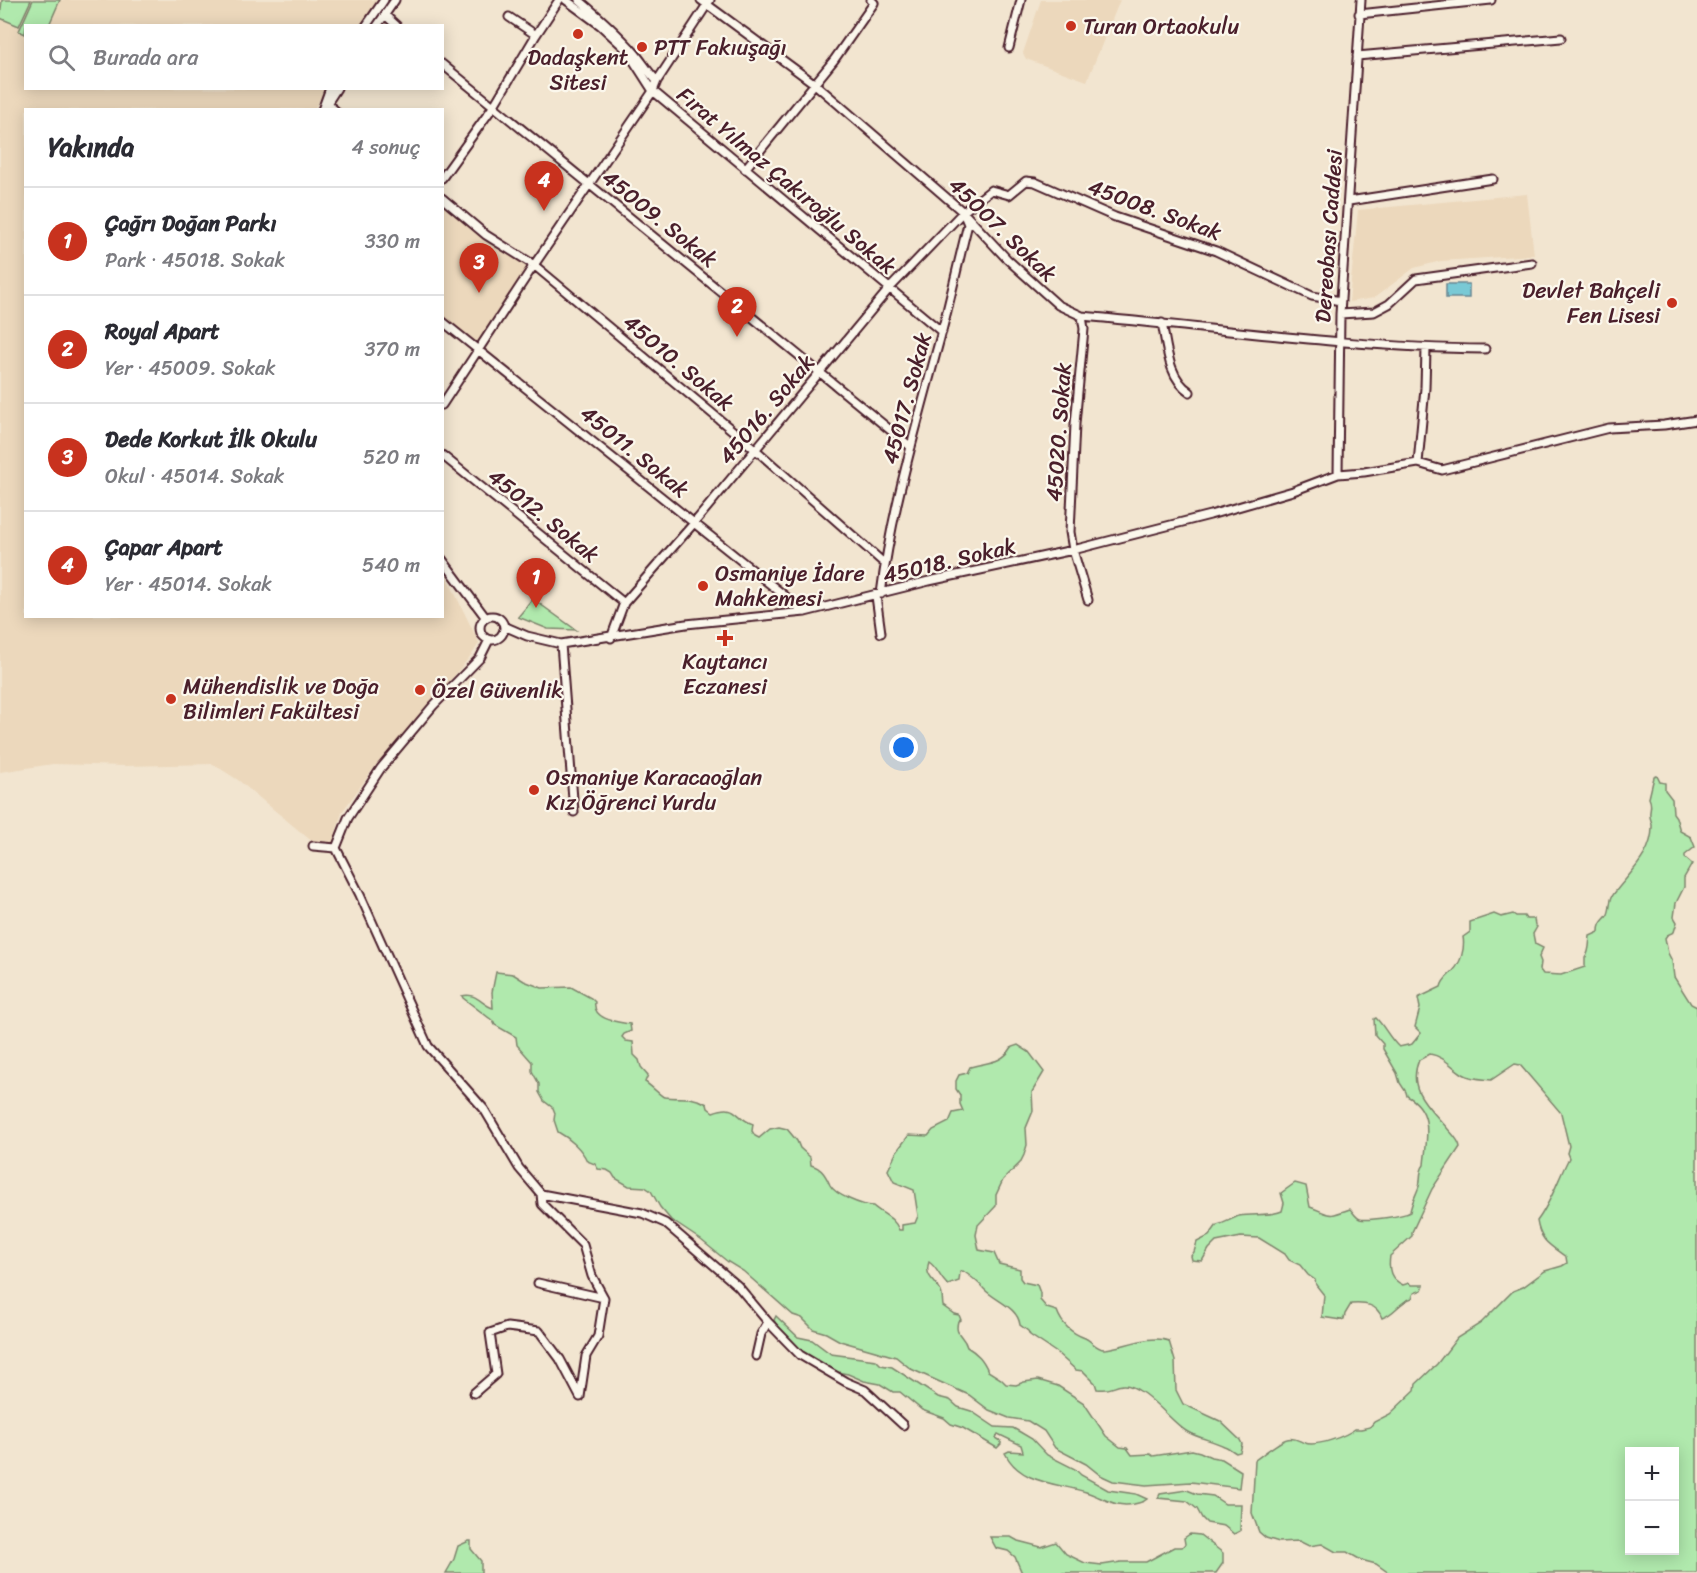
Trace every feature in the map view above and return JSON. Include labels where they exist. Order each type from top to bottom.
[{"type":"street","points":[[367,24],[384,0]]},
{"type":"street","points":[[378,24],[395,0]]},
{"type":"street","points":[[444,175],[493,107],[559,0]]},
{"type":"street","name":"Fırat Yılmaz Çakıroğlu Sokak","points":[[566,0],[600,25],[626,50],[653,91],[942,332]]},
{"type":"street","name":"Fırat Yılmaz Çakıroğlu Sokak","points":[[579,0],[636,53],[647,71],[657,81]]},
{"type":"street","points":[[1009,48],[1021,0]]},
{"type":"street","name":"Dereobası Caddesi","points":[[1338,474],[1339,341],[1360,0]]},
{"type":"street","points":[[1359,14],[1491,0]]},
{"type":"street","points":[[444,402],[478,348],[653,91],[706,1]]},
{"type":"street","name":"45007. Sokak","points":[[706,1],[815,84],[963,212],[1007,259],[1058,305],[1082,316],[1426,349],[1485,349]]},
{"type":"street","points":[[746,169],[815,84],[873,1]]},
{"type":"street","points":[[385,15],[395,24]]},
{"type":"street","points":[[509,17],[536,34]]},
{"type":"street","points":[[1357,56],[1561,38]]},
{"type":"street","name":"45009. Sokak","points":[[444,66],[911,447]]},
{"type":"street","points":[[324,106],[329,90]]},
{"type":"street","points":[[324,106],[336,90]]},
{"type":"street","points":[[1349,201],[1493,179]]},
{"type":"street","name":"45008. Sokak","points":[[963,212],[991,189],[1010,195],[1026,181],[1035,182],[1115,217],[1216,250],[1312,296],[1341,301]]},
{"type":"street","name":"45010. Sokak","points":[[444,200],[486,235],[534,265],[756,450],[885,564]]},
{"type":"street","name":"45016. Sokak","points":[[611,638],[624,603],[756,450],[889,288],[963,212]]},
{"type":"street","name":"45017. Sokak","points":[[881,633],[878,595],[911,447],[968,224],[963,212]]},
{"type":"street","points":[[1341,314],[1374,312],[1389,304],[1416,279],[1532,263]]},
{"type":"street","name":"45020. Sokak","points":[[1082,316],[1084,329],[1075,424],[1070,532],[1088,600]]},
{"type":"street","name":"45011. Sokak","points":[[444,322],[695,522],[804,612]]},
{"type":"street","points":[[1162,323],[1172,370],[1180,386],[1190,392]]},
{"type":"street","points":[[1426,349],[1418,463],[1442,470],[1610,428],[1664,425],[1697,420]]},
{"type":"street","name":"45012. Sokak","points":[[444,457],[624,603]]},
{"type":"street","name":"45018. Sokak","points":[[504,626],[527,636],[561,644],[611,638],[686,624],[804,612],[1073,550],[1210,515],[1293,491],[1338,474],[1418,463]]},
{"type":"street","points":[[444,562],[486,618]]},
{"type":"street","points":[[474,1393],[496,1374],[490,1333],[507,1326],[539,1330],[560,1359],[580,1397],[586,1356],[598,1336],[604,1298],[592,1276],[583,1245],[542,1204],[541,1194],[519,1168],[484,1109],[428,1046],[360,895],[336,848],[348,818],[381,768],[432,706],[480,658],[489,640],[500,637],[504,626],[497,617],[486,618]]},
{"type":"street","points":[[486,618],[480,628],[483,636],[489,640]]},
{"type":"street","points":[[561,644],[574,812]]},
{"type":"street","points":[[313,846],[336,848]]},
{"type":"street","points":[[541,1194],[642,1213],[665,1223],[738,1286],[800,1355],[846,1382],[866,1390],[903,1425]]},
{"type":"street","points":[[538,1283],[604,1298]]},
{"type":"street","points":[[756,1356],[761,1334],[768,1322]]},
{"type":"shaded area","points":[[0,0],[377,0],[363,24],[24,24],[24,90],[325,90],[315,108],[24,108],[24,618],[444,618],[444,571],[479,643],[444,688],[376,765],[342,812],[333,842],[314,843],[238,780],[213,764],[126,766],[53,764],[0,772]]},
{"type":"shaded area","name":"Turan Ortaokulu","points":[[1041,0],[1120,0],[1087,81],[1026,59],[1023,53]]},
{"type":"shaded area","points":[[1527,194],[1534,255],[1441,261],[1414,268],[1374,298],[1349,302],[1358,210]]},
{"type":"shaded area","points":[[444,200],[486,235],[534,265],[478,348],[444,322]]},
{"type":"green space","points":[[2,0],[31,0],[19,26],[0,18]]},
{"type":"green space","points":[[33,0],[60,0],[49,24],[24,24],[24,34],[19,31]]},
{"type":"green space","points":[[533,599],[576,630],[548,629],[518,617]]},
{"type":"green space","points":[[1657,776],[1660,782],[1665,783],[1665,790],[1672,799],[1673,813],[1680,831],[1691,837],[1695,847],[1685,855],[1685,858],[1692,864],[1684,878],[1684,887],[1676,903],[1674,917],[1677,922],[1674,932],[1665,938],[1674,977],[1691,1004],[1697,1007],[1697,1573],[1389,1573],[1376,1564],[1361,1560],[1347,1552],[1336,1552],[1322,1544],[1309,1546],[1299,1541],[1279,1542],[1266,1538],[1259,1532],[1252,1513],[1255,1460],[1287,1439],[1310,1444],[1324,1442],[1355,1429],[1370,1427],[1374,1422],[1390,1414],[1415,1390],[1416,1384],[1437,1364],[1457,1338],[1481,1323],[1513,1291],[1523,1287],[1545,1271],[1567,1263],[1566,1257],[1543,1238],[1537,1221],[1569,1158],[1567,1153],[1569,1146],[1561,1113],[1520,1065],[1515,1064],[1491,1080],[1466,1076],[1435,1055],[1430,1054],[1419,1060],[1416,1080],[1422,1098],[1455,1137],[1460,1147],[1432,1189],[1412,1236],[1390,1256],[1389,1266],[1395,1280],[1403,1285],[1409,1283],[1424,1285],[1422,1290],[1414,1293],[1412,1298],[1382,1318],[1374,1307],[1361,1304],[1351,1304],[1344,1319],[1341,1320],[1322,1317],[1324,1295],[1315,1280],[1300,1265],[1289,1260],[1285,1254],[1259,1238],[1241,1237],[1216,1242],[1202,1261],[1192,1260],[1191,1256],[1197,1242],[1209,1236],[1217,1225],[1236,1217],[1282,1211],[1284,1203],[1281,1193],[1295,1183],[1306,1186],[1310,1207],[1329,1214],[1350,1209],[1359,1218],[1370,1219],[1410,1212],[1424,1165],[1427,1127],[1422,1110],[1407,1096],[1383,1049],[1383,1044],[1375,1035],[1374,1019],[1379,1021],[1399,1047],[1412,1044],[1421,1033],[1415,1027],[1420,1008],[1418,998],[1441,987],[1444,980],[1456,968],[1462,955],[1463,937],[1470,932],[1470,922],[1494,914],[1501,917],[1513,914],[1524,916],[1526,919],[1534,919],[1537,927],[1533,934],[1535,944],[1543,948],[1539,957],[1540,970],[1543,974],[1561,975],[1585,967],[1590,936],[1599,932],[1600,925],[1608,914],[1612,897],[1639,863],[1649,846],[1652,825],[1649,798],[1654,777]]},
{"type":"green space","points":[[496,972],[513,974],[542,988],[571,987],[591,998],[595,1002],[598,1013],[602,1016],[630,1024],[631,1031],[622,1037],[626,1041],[633,1042],[634,1055],[648,1075],[645,1082],[661,1095],[696,1099],[707,1104],[713,1112],[732,1110],[753,1124],[752,1131],[759,1138],[770,1129],[779,1127],[787,1129],[800,1148],[810,1157],[811,1165],[823,1173],[833,1189],[850,1199],[873,1206],[891,1219],[899,1230],[902,1230],[902,1225],[915,1223],[918,1216],[914,1190],[894,1182],[888,1170],[897,1151],[909,1135],[928,1136],[933,1130],[949,1122],[953,1113],[963,1111],[960,1095],[956,1089],[959,1075],[967,1073],[970,1067],[1004,1057],[1012,1047],[1018,1045],[1029,1052],[1044,1072],[1032,1092],[1033,1111],[1026,1128],[1027,1145],[1020,1163],[1003,1180],[996,1195],[996,1206],[978,1225],[976,1235],[979,1250],[994,1253],[999,1264],[1020,1269],[1020,1278],[1023,1282],[1037,1285],[1040,1300],[1047,1308],[1057,1311],[1068,1328],[1099,1348],[1112,1348],[1154,1339],[1169,1341],[1175,1361],[1176,1390],[1183,1404],[1220,1421],[1240,1440],[1242,1444],[1240,1452],[1236,1453],[1186,1431],[1148,1396],[1131,1386],[1097,1389],[1095,1383],[1083,1371],[1076,1370],[1057,1353],[1030,1335],[1020,1325],[1011,1309],[972,1277],[963,1271],[960,1272],[959,1281],[948,1285],[929,1262],[928,1271],[941,1292],[943,1306],[959,1315],[961,1320],[958,1321],[957,1330],[967,1347],[979,1357],[988,1371],[1006,1384],[1016,1385],[1038,1380],[1058,1386],[1084,1403],[1106,1436],[1120,1447],[1127,1448],[1132,1455],[1150,1454],[1153,1456],[1192,1450],[1222,1459],[1241,1471],[1239,1488],[1191,1482],[1146,1485],[1113,1481],[1055,1448],[1044,1431],[1028,1421],[1009,1418],[989,1410],[969,1395],[911,1369],[896,1357],[840,1341],[813,1329],[802,1318],[793,1315],[743,1271],[671,1220],[651,1191],[645,1187],[629,1186],[607,1170],[598,1169],[595,1164],[587,1161],[575,1144],[558,1132],[553,1108],[544,1101],[539,1092],[539,1084],[532,1071],[532,1062],[517,1045],[516,1037],[495,1025],[462,996],[475,997],[493,1008],[492,992]]},
{"type":"green space","points":[[776,1316],[798,1337],[812,1340],[831,1354],[876,1360],[881,1365],[892,1367],[938,1397],[950,1400],[958,1407],[971,1411],[995,1427],[1013,1428],[1032,1439],[1047,1455],[1108,1490],[1136,1494],[1147,1499],[1143,1502],[1121,1505],[1086,1492],[1030,1477],[1020,1471],[1005,1453],[1023,1452],[1021,1445],[998,1434],[996,1438],[1001,1441],[1001,1444],[997,1448],[944,1418],[922,1410],[900,1392],[893,1392],[880,1384],[864,1381],[848,1374],[831,1371],[798,1348],[779,1329],[774,1320]]},
{"type":"green space","points":[[1187,1490],[1213,1496],[1225,1504],[1241,1504],[1240,1531],[1234,1534],[1224,1526],[1207,1523],[1197,1509],[1187,1501],[1158,1498],[1160,1494]]},
{"type":"green space","points":[[1190,1534],[1200,1535],[1223,1553],[1223,1563],[1216,1573],[1022,1573],[1015,1557],[1008,1551],[996,1548],[990,1537],[1011,1537],[1041,1547],[1056,1542],[1066,1554],[1085,1563],[1102,1565],[1146,1562],[1174,1547],[1182,1547],[1185,1544],[1184,1538]]},
{"type":"green space","points":[[471,1541],[471,1549],[481,1561],[481,1573],[446,1573],[458,1546]]},
{"type":"water","points":[[1446,284],[1469,284],[1469,298],[1446,298]]},
{"type":"place","name":"Turan Ortaokulu","points":[[1071,26]]},
{"type":"place","name":"Dadaşkent Sitesi","points":[[578,34]]},
{"type":"place","name":"PTT Fakıuşağı","points":[[642,47]]},
{"type":"place","name":"Çapar Apart","points":[[544,211]]},
{"type":"place","name":"Dede Korkut İlk Okulu","points":[[479,293]]},
{"type":"place","name":"Devlet Bahçeli Fen Lisesi","points":[[1672,303]]},
{"type":"place","name":"Royal Apart","points":[[737,337]]},
{"type":"place","name":"Osmaniye İdare Mahkemesi","points":[[703,586]]},
{"type":"place","name":"Çağrı Doğan Parkı","points":[[536,608]]},
{"type":"place","name":"Kaytancı Eczanesi","points":[[725,638]]},
{"type":"place","name":"Özel Güvenlik","points":[[420,690]]},
{"type":"place","name":"Mühendislik ve Doğa Bilimleri Fakültesi","points":[[171,699]]},
{"type":"place","name":"Osmaniye Karacaoğlan Kız Öğrenci Yurdu","points":[[534,790]]}]
